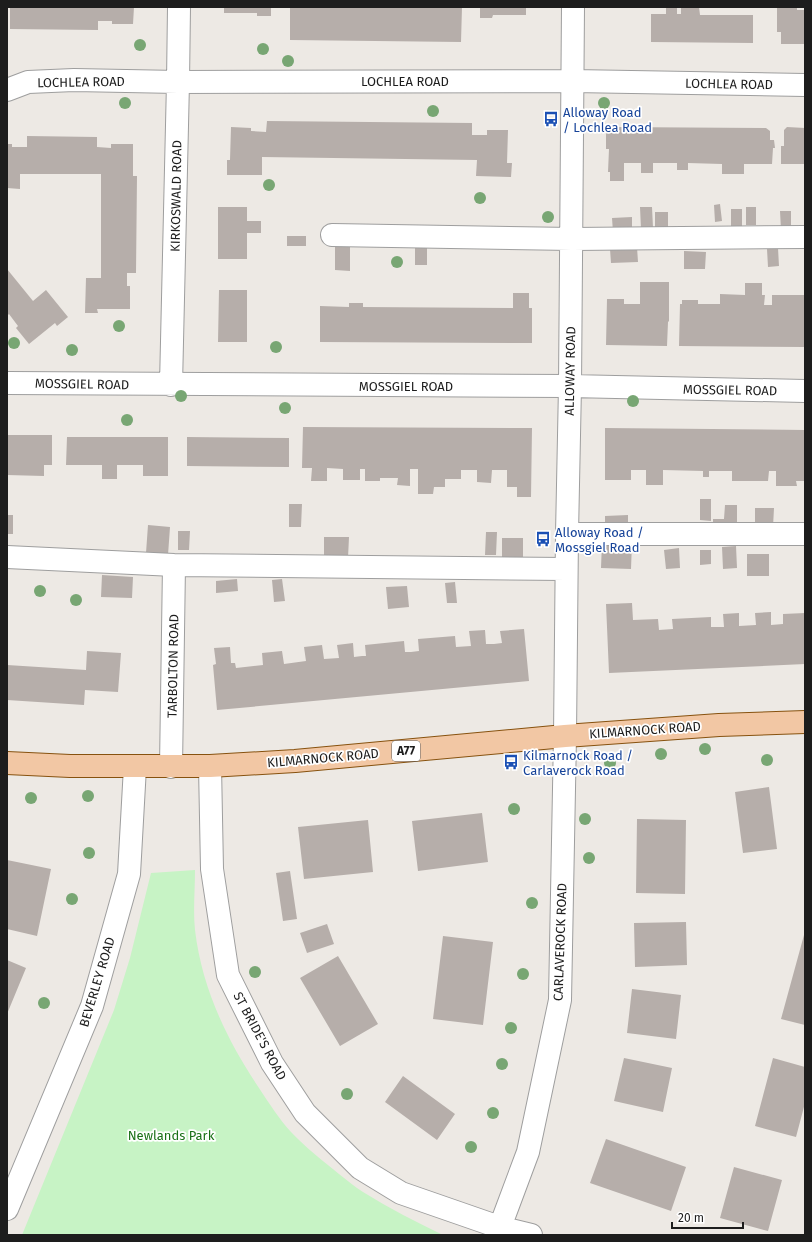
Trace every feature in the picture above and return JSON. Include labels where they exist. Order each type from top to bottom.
[{"type":"main road","name":"KILMARNOCK ROAD","points":[[7,763],[70,766],[210,766],[295,761],[565,736],[719,725],[805,722]]},
{"type":"street","name":"KIRKOSWALD ROAD","points":[[171,385],[179,7]]},
{"type":"street","name":"ALLOWAY ROAD","points":[[565,736],[566,534],[572,239],[573,7]]},
{"type":"street","name":"LOCHLEA ROAD","points":[[7,90],[28,82],[48,80],[178,82],[573,81],[805,85]]},
{"type":"street","points":[[332,236],[572,239],[805,236]]},
{"type":"street","name":"MOSSGIEL ROAD","points":[[7,383],[570,386],[805,391]]},
{"type":"street","points":[[566,534],[805,534]]},
{"type":"street","points":[[7,557],[174,565],[566,569]]},
{"type":"street","name":"TARBOLTON ROAD","points":[[171,766],[174,565]]},
{"type":"street","name":"CARLAVEROCK ROAD","points":[[498,1231],[528,1152],[560,1000],[565,736]]},
{"type":"street","name":"BEVERLEY ROAD","points":[[7,1209],[92,1006],[129,874],[135,766]]},
{"type":"street","name":"ST BRIDE'S ROAD","points":[[210,766],[212,869],[228,976],[272,1063],[305,1113],[360,1168],[401,1193],[498,1231],[531,1235]]},
{"type":"green space","name":"Newlands Park","points":[[195,870],[195,930],[203,973],[218,1013],[236,1051],[270,1105],[296,1138],[354,1186],[393,1209],[443,1235],[22,1235],[114,1010],[130,958],[151,873]]},
{"type":"building","points":[[10,7],[134,7],[133,24],[112,24],[112,21],[98,21],[98,30],[10,29]]},
{"type":"building","points":[[224,7],[271,7],[271,16],[257,16],[257,13],[224,13]]},
{"type":"building","points":[[290,7],[462,7],[461,42],[290,40]]},
{"type":"building","points":[[480,7],[526,7],[526,15],[493,15],[492,18],[480,18]]},
{"type":"building","points":[[666,7],[677,7],[677,14],[681,14],[681,7],[699,7],[700,15],[753,15],[753,43],[651,42],[651,14],[666,14]]},
{"type":"building","points":[[777,7],[797,7],[797,10],[805,10],[805,44],[781,44],[781,32],[777,32]]},
{"type":"building","points":[[267,121],[472,123],[472,135],[487,135],[487,130],[508,130],[507,163],[512,163],[511,177],[476,176],[477,160],[262,157],[262,175],[227,175],[227,160],[230,160],[231,127],[251,128],[251,131],[266,132]]},
{"type":"building","points":[[611,127],[766,128],[770,131],[770,140],[774,140],[775,148],[773,148],[772,164],[744,164],[744,174],[722,174],[722,164],[688,163],[688,170],[677,170],[677,163],[653,163],[653,173],[641,173],[641,163],[624,163],[624,181],[610,181],[610,172],[608,172],[609,149],[606,149],[606,131]]},
{"type":"building","points":[[787,127],[805,128],[805,164],[781,164],[781,146],[784,146],[784,130]]},
{"type":"building","points":[[27,136],[97,137],[97,147],[111,148],[111,144],[133,144],[133,176],[137,176],[136,273],[127,273],[127,286],[130,286],[130,309],[97,309],[98,313],[85,313],[86,278],[101,278],[101,174],[20,174],[20,189],[7,188],[7,144],[12,144],[12,147],[27,147]]},
{"type":"building","points":[[720,204],[722,221],[715,222],[714,205]]},
{"type":"building","points":[[218,207],[247,207],[247,221],[261,221],[261,233],[247,233],[247,259],[218,259]]},
{"type":"building","points":[[640,207],[652,207],[653,228],[641,229]]},
{"type":"building","points":[[746,207],[756,207],[756,225],[746,225]]},
{"type":"building","points":[[731,209],[742,209],[742,226],[731,226]]},
{"type":"building","points":[[780,211],[791,211],[791,230],[781,230]]},
{"type":"building","points":[[655,212],[668,212],[668,230],[655,230]]},
{"type":"building","points":[[632,217],[632,231],[613,232],[612,218]]},
{"type":"building","points":[[287,236],[306,236],[306,246],[287,246]]},
{"type":"building","points":[[415,245],[427,245],[427,265],[415,265]]},
{"type":"building","points":[[335,246],[350,246],[350,271],[335,270]]},
{"type":"building","points":[[637,247],[638,262],[611,263],[610,249]]},
{"type":"building","points":[[778,248],[779,266],[768,267],[767,249]]},
{"type":"building","points":[[684,251],[706,252],[705,269],[684,269]]},
{"type":"building","points":[[7,269],[33,301],[46,290],[68,317],[57,326],[55,323],[29,344],[16,328],[18,326],[9,314],[7,316]]},
{"type":"building","points":[[640,282],[669,282],[669,321],[667,346],[606,345],[607,299],[624,299],[624,304],[640,304]]},
{"type":"building","points":[[745,283],[762,283],[762,295],[765,295],[764,305],[772,305],[772,295],[805,295],[805,347],[679,346],[680,304],[682,304],[682,300],[698,300],[698,304],[720,304],[720,294],[745,295]]},
{"type":"building","points":[[219,290],[247,290],[247,342],[218,342]]},
{"type":"building","points":[[513,293],[529,293],[529,308],[532,308],[532,343],[320,342],[320,306],[349,307],[349,303],[363,303],[363,307],[513,308]]},
{"type":"building","points":[[303,427],[532,428],[531,497],[517,497],[517,487],[507,487],[507,470],[492,470],[491,483],[477,482],[477,470],[461,470],[461,479],[445,479],[445,487],[434,487],[433,494],[418,494],[418,469],[410,469],[410,486],[397,485],[398,478],[380,478],[380,481],[365,481],[365,469],[360,469],[360,480],[343,480],[343,469],[327,468],[327,481],[311,481],[312,468],[302,468]]},
{"type":"building","points":[[605,428],[805,430],[805,481],[796,481],[797,486],[776,486],[776,471],[769,471],[768,481],[732,481],[732,471],[709,471],[709,477],[703,477],[703,471],[663,470],[663,485],[646,485],[646,470],[631,470],[631,480],[605,480]]},
{"type":"building","points":[[7,435],[52,435],[52,465],[44,465],[44,476],[7,475]]},
{"type":"building","points":[[67,437],[168,437],[168,476],[143,476],[143,465],[117,465],[117,479],[102,479],[102,465],[66,465]]},
{"type":"building","points":[[187,437],[289,438],[289,467],[187,466]]},
{"type":"building","points":[[700,499],[711,499],[711,521],[700,520]]},
{"type":"building","points":[[289,504],[302,504],[301,527],[289,527]]},
{"type":"building","points":[[725,505],[737,505],[737,524],[713,529],[713,519],[724,519]]},
{"type":"building","points":[[755,508],[774,508],[773,527],[755,527]]},
{"type":"building","points":[[7,515],[13,515],[13,534],[7,534]]},
{"type":"building","points":[[628,515],[628,527],[605,527],[605,516]]},
{"type":"building","points":[[148,525],[170,527],[168,555],[146,553]]},
{"type":"building","points":[[178,531],[190,531],[189,550],[178,550]]},
{"type":"building","points":[[486,532],[497,532],[496,555],[485,555]]},
{"type":"building","points":[[324,537],[349,537],[348,558],[324,557]]},
{"type":"building","points":[[502,538],[523,538],[523,561],[502,560]]},
{"type":"building","points":[[602,542],[632,542],[631,569],[601,568]]},
{"type":"building","points":[[736,546],[737,568],[723,569],[722,547]]},
{"type":"building","points":[[679,548],[680,568],[666,569],[664,550]]},
{"type":"building","points":[[700,550],[711,550],[711,564],[700,565]]},
{"type":"building","points":[[747,554],[769,554],[769,576],[747,576]]},
{"type":"building","points":[[102,575],[133,577],[132,598],[101,597]]},
{"type":"building","points":[[237,579],[238,591],[216,593],[216,581]]},
{"type":"building","points":[[282,579],[285,601],[274,602],[272,580]]},
{"type":"building","points":[[455,582],[457,603],[447,603],[445,583]]},
{"type":"building","points":[[407,586],[409,607],[388,609],[386,587]]},
{"type":"building","points":[[632,603],[633,620],[658,619],[659,630],[673,629],[672,619],[711,617],[711,627],[724,627],[723,614],[739,613],[739,626],[756,625],[755,613],[771,612],[771,625],[783,624],[783,614],[805,613],[805,664],[609,673],[606,604]]},
{"type":"building","points":[[524,629],[529,681],[217,710],[213,665],[216,664],[214,648],[230,647],[231,663],[235,663],[236,668],[263,665],[262,653],[282,651],[284,664],[306,661],[304,647],[322,645],[324,659],[339,658],[337,645],[353,643],[354,657],[366,656],[365,645],[404,641],[405,652],[419,651],[418,639],[455,636],[456,647],[471,646],[469,631],[485,630],[486,644],[502,643],[500,631]]},
{"type":"building","points":[[87,651],[121,653],[118,692],[85,690],[84,705],[7,700],[7,665],[86,670]]},
{"type":"building","points":[[769,787],[777,849],[743,853],[735,792]]},
{"type":"building","points":[[482,813],[488,862],[418,871],[412,821]]},
{"type":"building","points":[[637,819],[686,820],[685,894],[636,893]]},
{"type":"building","points":[[368,820],[373,872],[304,879],[298,827]]},
{"type":"building","points":[[7,860],[51,869],[37,936],[7,929]]},
{"type":"building","points":[[290,871],[297,919],[283,921],[276,873]]},
{"type":"building","points":[[686,922],[687,965],[635,967],[634,923]]},
{"type":"building","points":[[327,924],[334,944],[307,953],[300,933]]},
{"type":"building","points":[[805,935],[805,1025],[781,1019]]},
{"type":"building","points":[[443,936],[493,942],[483,1025],[433,1019]]},
{"type":"building","points":[[338,956],[378,1024],[340,1046],[300,978]]},
{"type":"building","points":[[7,960],[26,968],[7,1014]]},
{"type":"building","points":[[632,989],[681,995],[676,1039],[627,1033]]},
{"type":"building","points":[[624,1058],[672,1068],[663,1112],[614,1101]]},
{"type":"building","points":[[773,1058],[805,1067],[805,1103],[796,1137],[755,1126]]},
{"type":"building","points":[[403,1076],[455,1114],[437,1140],[385,1102]]},
{"type":"building","points":[[606,1139],[686,1167],[671,1211],[590,1183]]},
{"type":"building","points":[[734,1167],[782,1180],[768,1231],[720,1218]]},
{"type":"place","name":"Alloway Road / Lochlea Road","points":[[551,119]]},
{"type":"place","name":"Alloway Road / Mossgiel Road","points":[[543,539]]},
{"type":"place","name":"Kilmarnock Road / Carlaverock Road","points":[[511,762]]}]
